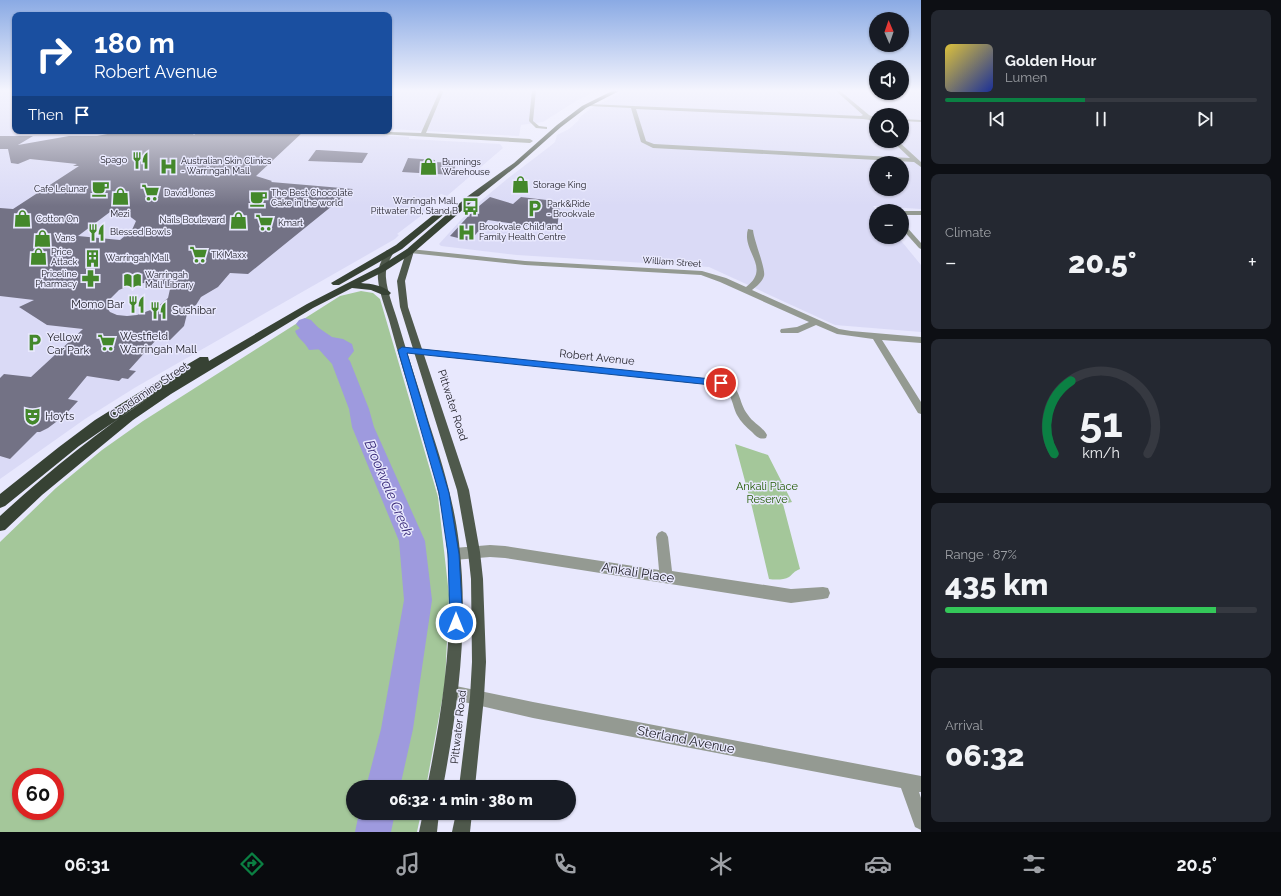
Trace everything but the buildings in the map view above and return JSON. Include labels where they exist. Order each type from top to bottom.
[{"type":"highway","points":[[410,251],[471,198],[544,129]]},
{"type":"highway","points":[[523,147],[554,129]]},
{"type":"highway","points":[[390,252],[407,241],[490,174]]},
{"type":"highway","name":"Condamine Street","points":[[0,525],[70,463],[148,404],[261,334],[349,285],[382,269],[410,251]]},
{"type":"highway","name":"Condamine Street","points":[[0,502],[58,454],[116,412],[170,379],[390,252]]},
{"type":"highway","points":[[349,285],[372,287],[386,294]]},
{"type":"main road","name":"Pittwater Road","points":[[410,251],[401,281],[401,293],[463,490],[474,552],[479,625],[477,697],[468,780]]},
{"type":"main road","points":[[382,269],[384,260],[390,252]]},
{"type":"main road","name":"Pittwater Road","points":[[382,269],[386,294],[444,493],[454,554],[456,637],[451,692],[437,780]]},
{"type":"main road","points":[[428,832],[430,820]]},
{"type":"main road","points":[[461,832],[463,820]]},
{"type":"street","points":[[423,134],[425,129]]},
{"type":"street","points":[[640,129],[644,142],[653,146],[916,160]]},
{"type":"street","points":[[392,132],[536,138]]},
{"type":"street","points":[[903,148],[921,165]]},
{"type":"street","points":[[909,213],[921,213]]},
{"type":"street","points":[[746,291],[756,283],[760,277],[761,271],[751,241],[750,230]]},
{"type":"street","points":[[909,233],[921,247]]},
{"type":"street","name":"William Street","points":[[410,251],[525,263],[695,272],[710,275],[816,322],[845,333],[921,340]]},
{"type":"street","points":[[784,331],[798,330],[816,322]]},
{"type":"street","points":[[876,336],[921,410]]},
{"type":"street","name":"Robert Avenue","points":[[402,350],[721,383],[728,385],[733,390],[743,416],[762,435]]},
{"type":"street","points":[[662,537],[666,577]]},
{"type":"street","name":"Ankali Place","points":[[454,554],[490,551],[505,552],[791,596],[823,593]]},
{"type":"street","name":"Sterland Avenue","points":[[451,692],[533,710],[914,783]]},
{"type":"street","points":[[914,783],[921,821]]},
{"type":"shaded area","name":"Westfield Warringah Mall","points":[[0,129],[12,129],[12,134],[349,134],[500,144],[503,148],[447,196],[441,194],[432,201],[430,205],[434,206],[397,234],[399,235],[395,239],[136,387],[85,419],[0,479]]},
{"type":"shaded area","points":[[392,129],[392,129],[520,129],[519,136]]},
{"type":"shaded area","points":[[569,129],[869,129],[869,148],[909,148],[909,129],[921,129],[921,209],[909,208],[909,204],[869,204],[869,244],[904,244],[921,265],[921,332],[835,325],[709,267],[517,255],[441,246],[439,244],[470,210],[555,142],[557,135]]},
{"type":"shaded area","points":[[310,322],[332,337],[343,339],[352,344],[354,351],[347,360],[338,365],[324,349],[309,350],[295,331]]},
{"type":"green space","points":[[361,291],[373,293],[380,299],[438,497],[449,595],[445,684],[427,780],[346,780],[346,820],[420,820],[417,832],[0,832],[0,542],[56,488],[102,450],[143,421],[340,296]]},
{"type":"green space","name":"Ankali Place Reserve","points":[[735,444],[768,455],[792,502],[783,504],[800,569],[787,578],[779,580],[769,579]]},
{"type":"waterway","name":"Brookvale Creek","points":[[305,324],[341,361],[359,409],[363,427],[412,541],[418,600],[397,729],[385,780]]},
{"type":"waterway","name":"Brookvale Creek","points":[[373,832],[376,820]]},
{"type":"place","name":"Spago","points":[[140,160]]},
{"type":"place","name":"Australian Skin Clinics - Warringah Mall","points":[[168,166]]},
{"type":"place","name":"Bunnings Warehouse","points":[[429,167]]},
{"type":"place","name":"Storage King","points":[[520,185]]},
{"type":"place","name":"Cafe Lelunar","points":[[100,189]]},
{"type":"place","name":"David Jones","points":[[151,193]]},
{"type":"place","name":"Mezi","points":[[120,197]]},
{"type":"place","name":"The Best Chocolate Cake in the world","points":[[258,198]]},
{"type":"place","name":"Warringah Mall, Pittwater Rd, Stand B","points":[[471,206]]},
{"type":"place","name":"Park&Ride - Brookvale","points":[[534,209]]},
{"type":"place","name":"Cotton On","points":[[23,219]]},
{"type":"place","name":"Nails Boulevard","points":[[238,220]]},
{"type":"place","name":"Kmart","points":[[265,223]]},
{"type":"place","name":"Blessed Bowls","points":[[97,232]]},
{"type":"place","name":"Brookvale Child and Family Health Centre","points":[[466,232]]},
{"type":"place","name":"Vans","points":[[42,238]]},
{"type":"place","name":"TK Maxx","points":[[198,255]]},
{"type":"place","name":"Price Attack","points":[[38,257]]},
{"type":"place","name":"Warringah Mall","points":[[93,258]]},
{"type":"place","name":"Priceline Pharmacy","points":[[90,279]]},
{"type":"place","name":"Warringah Mall Library","points":[[132,280]]},
{"type":"place","name":"Momo Bar","points":[[137,304]]},
{"type":"place","name":"Sushibar","points":[[159,310]]},
{"type":"place","name":"Westfield Warringah Mall","points":[[107,342]]},
{"type":"place","name":"Yellow Car Park","points":[[34,343]]},
{"type":"place","name":"Hoyts","points":[[32,416]]},
{"type":"route","points":[[456,623],[454,554],[444,493],[402,350],[721,383]]}]
